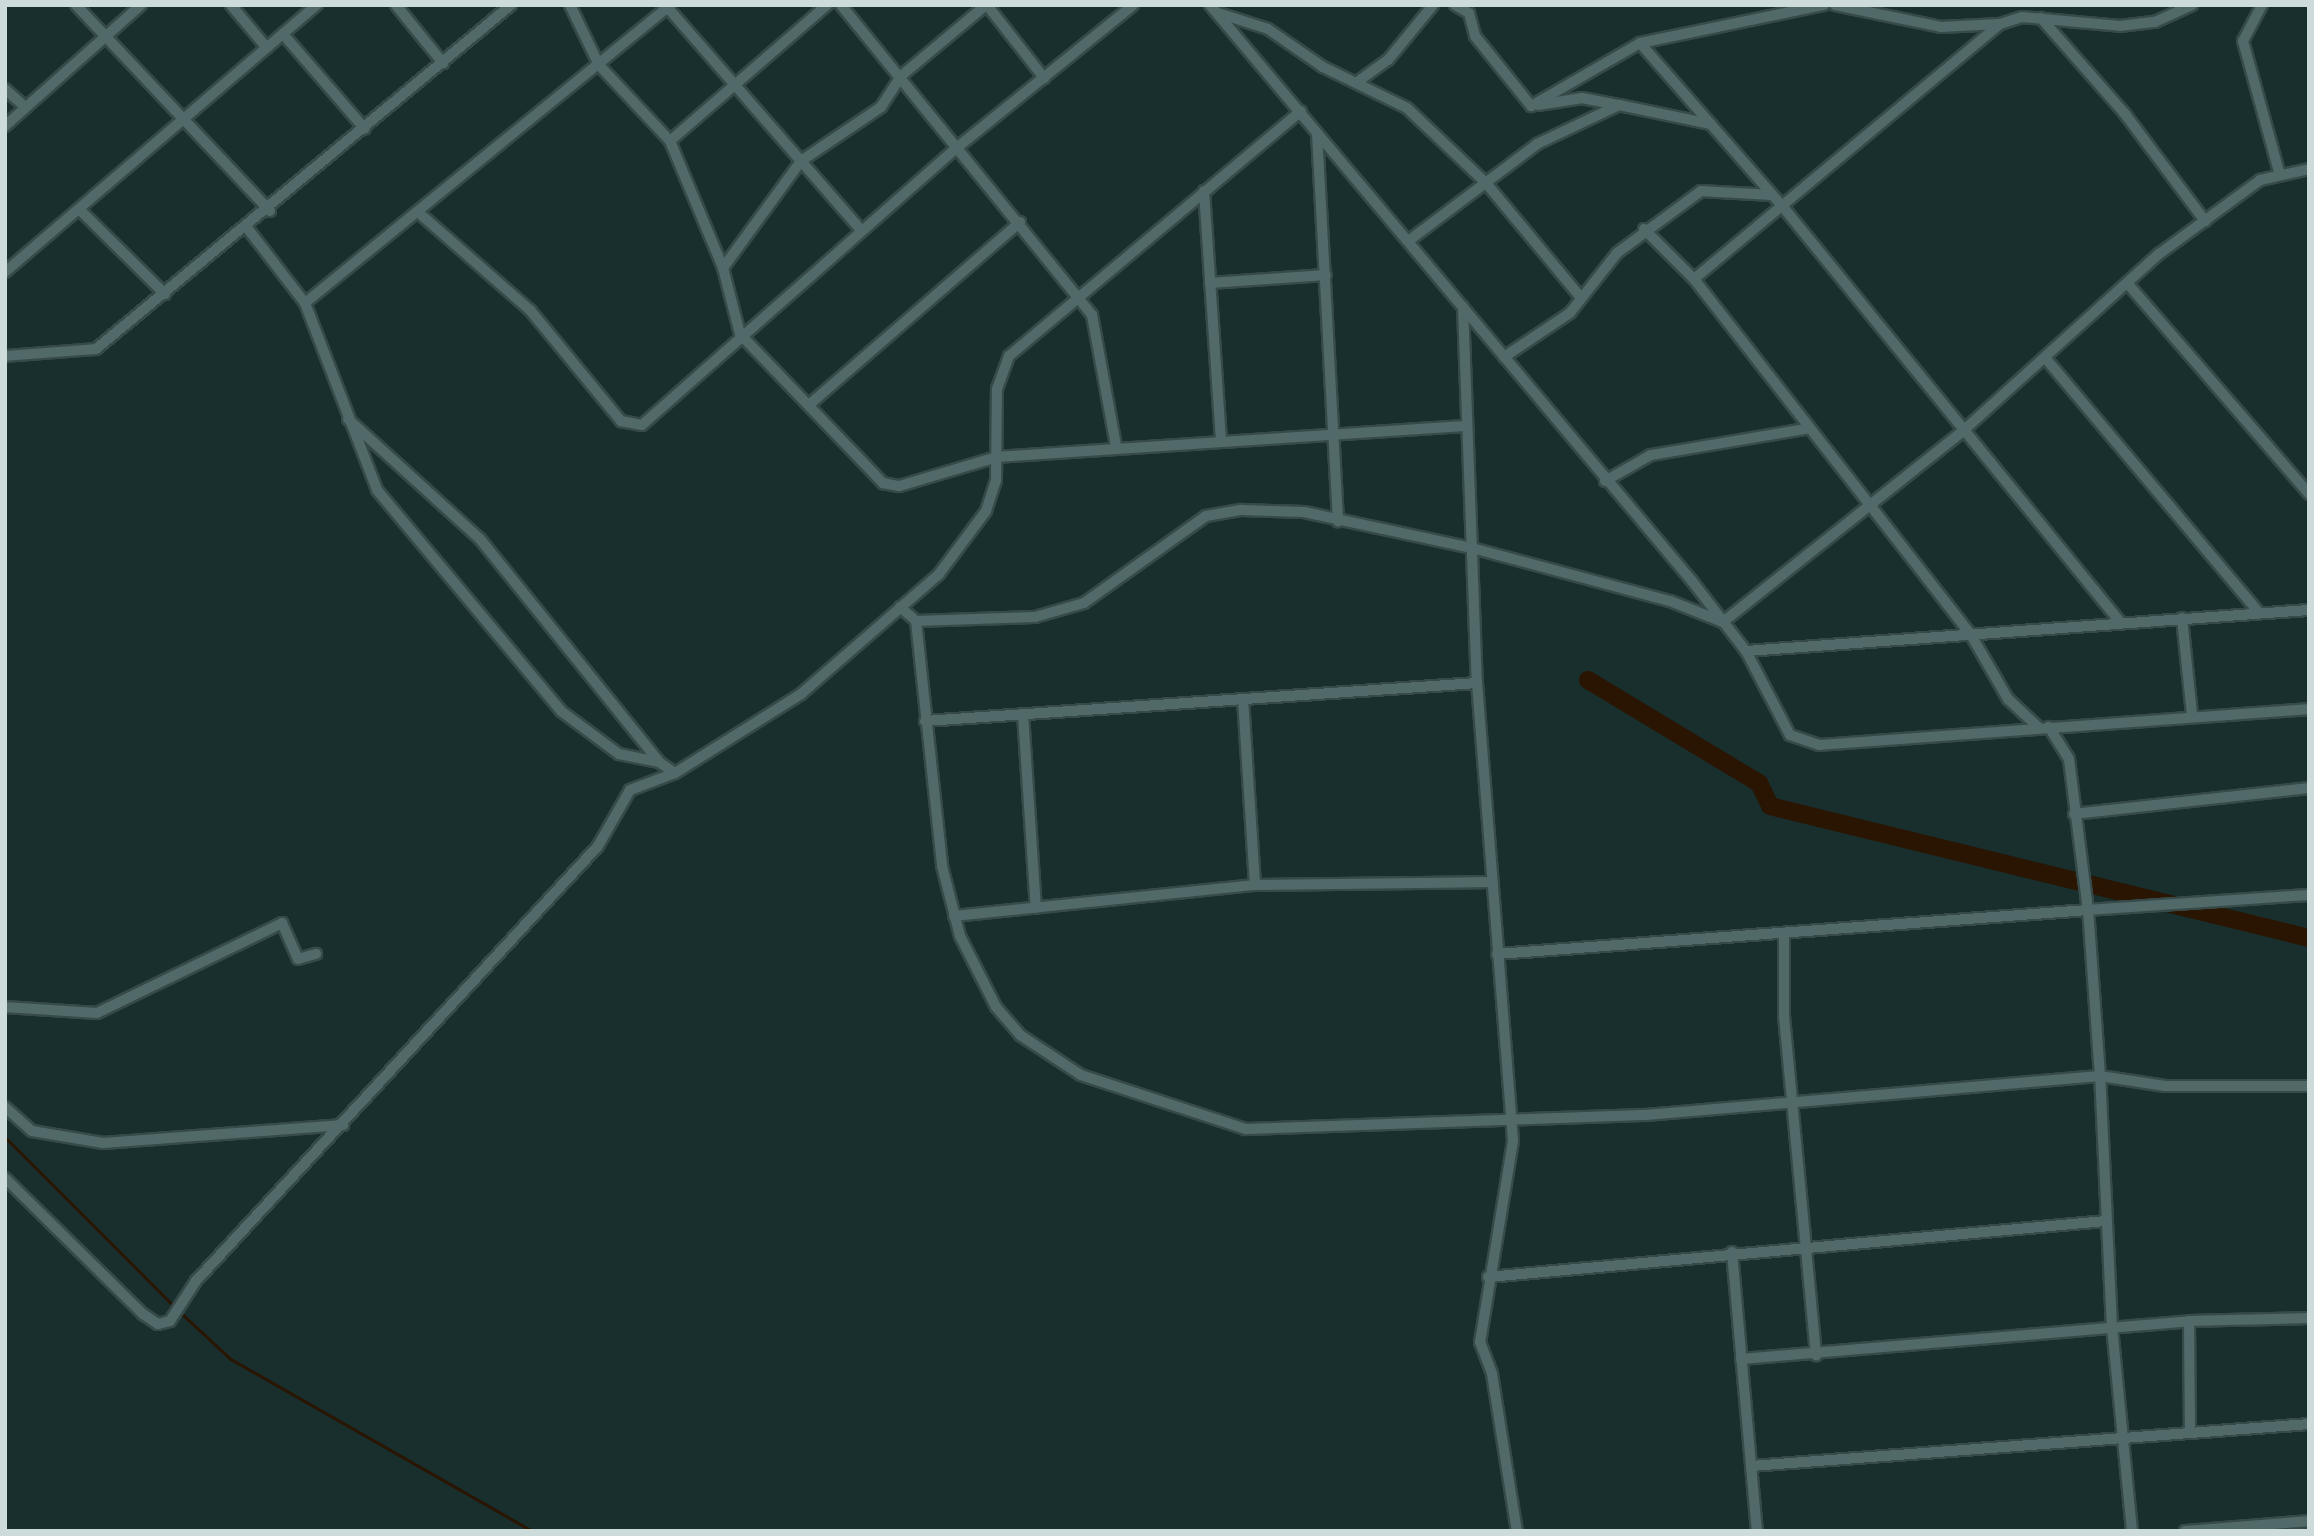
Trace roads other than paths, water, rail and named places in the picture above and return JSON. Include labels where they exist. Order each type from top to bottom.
[{"type":"street","points":[[76,5],[109,35],[270,211]]},
{"type":"street","points":[[5,126],[141,5]]},
{"type":"street","points":[[231,5],[268,48]]},
{"type":"street","points":[[5,272],[185,121],[317,5]]},
{"type":"street","points":[[396,5],[443,63]]},
{"type":"street","points":[[5,356],[89,352],[270,211],[511,5]]},
{"type":"street","points":[[570,5],[598,65],[670,141],[723,268],[740,334],[883,483],[899,486],[997,457],[1221,439],[1467,426]]},
{"type":"street","points":[[670,141],[734,82],[827,5]]},
{"type":"street","points":[[841,5],[959,146],[1078,295],[1101,341],[1116,446]]},
{"type":"street","points":[[723,268],[801,161],[881,107],[901,76],[986,5],[1044,78]]},
{"type":"street","points":[[418,212],[522,302],[630,426],[642,425],[740,334],[959,146],[1133,5]]},
{"type":"street","points":[[1360,80],[1388,60],[1433,5]]},
{"type":"street","points":[[1455,5],[1469,13],[1475,36],[1531,106]]},
{"type":"street","points":[[1531,106],[1640,43],[1824,5]]},
{"type":"street","points":[[1835,5],[1941,27],[2000,24],[2041,18],[2120,26],[2155,22],[2192,5]]},
{"type":"street","points":[[2262,5],[2243,41],[2280,175]]},
{"type":"street","points":[[305,303],[669,6],[861,230]]},
{"type":"street","points":[[1213,9],[1268,29],[1323,67],[1360,80],[1407,108],[1486,183],[1581,298]]},
{"type":"street","points":[[1213,9],[1411,239],[1463,307],[1723,622],[1745,651],[1790,735],[1804,743],[2049,727],[2192,714],[2309,709]]},
{"type":"street","points":[[2041,18],[2125,114],[2205,221]]},
{"type":"street","points":[[1694,279],[2000,24]]},
{"type":"street","points":[[283,34],[365,129]]},
{"type":"street","points":[[1640,43],[1783,207],[2122,623]]},
{"type":"street","points":[[5,89],[25,107]]},
{"type":"street","points":[[1531,106],[1582,98],[1711,124]]},
{"type":"street","points":[[1411,239],[1537,145],[1619,105]]},
{"type":"street","points":[[5,1178],[158,1324],[170,1321],[196,1281],[343,1125],[451,999],[598,846],[630,790],[675,773],[801,694],[900,607],[966,542],[986,511],[997,457],[1001,372],[1009,356],[1078,295],[1301,111]]},
{"type":"street","points":[[1317,132],[1338,521]]},
{"type":"street","points":[[1723,622],[1964,430],[2047,360],[2128,284],[2205,221],[2260,180],[2309,169]]},
{"type":"street","points":[[1204,191],[1221,439]]},
{"type":"street","points":[[1504,357],[1581,298],[1644,229],[1701,191],[1772,195]]},
{"type":"street","points":[[79,209],[164,294]]},
{"type":"street","points":[[810,404],[1020,222]]},
{"type":"street","points":[[247,229],[305,303],[345,416],[377,491],[561,711],[619,754],[659,762]]},
{"type":"street","points":[[1644,229],[1694,279],[1971,635],[2008,699],[2038,727]]},
{"type":"street","points":[[1210,284],[1326,275]]},
{"type":"street","points":[[2128,284],[2309,494]]},
{"type":"street","points":[[1463,307],[1477,683],[1512,1118],[1480,1342],[1492,1374],[1517,1531]]},
{"type":"street","points":[[2047,360],[2259,613]]},
{"type":"street","points":[[345,416],[480,539],[659,762],[675,773]]},
{"type":"street","points":[[1605,481],[1650,455],[1810,428]]},
{"type":"street","points":[[900,607],[916,621],[1035,617],[1084,603],[1206,516],[1241,510],[1304,512],[1472,548],[1670,601],[1723,622]]},
{"type":"street","points":[[1745,651],[2309,610]]},
{"type":"street","points":[[2182,618],[2192,714]]},
{"type":"street","points":[[916,621],[942,866],[954,916],[996,1007],[1020,1035],[1081,1075],[1158,1104],[1245,1129],[1645,1115],[1794,1099],[2100,1076],[2165,1086],[2309,1086]]},
{"type":"street","points":[[925,721],[1477,683]]},
{"type":"street","points":[[1243,699],[1255,885]]},
{"type":"street","points":[[1023,714],[1036,908]]},
{"type":"street","points":[[2049,727],[2069,759],[2088,910],[2100,1076],[2112,1328],[2127,1434],[2132,1531]]},
{"type":"street","points":[[2074,814],[2309,789]]},
{"type":"street","points":[[954,916],[1255,885],[1491,882]]},
{"type":"street","points":[[1497,954],[2309,895]]},
{"type":"street","points":[[5,1007],[97,1013],[282,923],[298,959],[316,954]]},
{"type":"street","points":[[1784,935],[1803,1244],[1816,1355]]},
{"type":"street","points":[[5,1107],[32,1131],[103,1143],[343,1125]]},
{"type":"street","points":[[1488,1277],[1803,1244],[2106,1221]]},
{"type":"street","points":[[1732,1252],[1757,1531]]},
{"type":"street","points":[[1741,1359],[1816,1355],[2189,1321],[2309,1318]]},
{"type":"street","points":[[2189,1321],[2190,1433]]},
{"type":"street","points":[[1751,1466],[2127,1434],[2190,1433],[2309,1424]]},
{"type":"street","points":[[2185,1531],[2309,1521]]},
{"type":"waterway","points":[[1588,680],[1759,783],[1770,806],[2309,938]]},
{"type":"waterway","points":[[5,1137],[175,1307]]},
{"type":"waterway","points":[[180,1312],[231,1359],[533,1531]]}]
